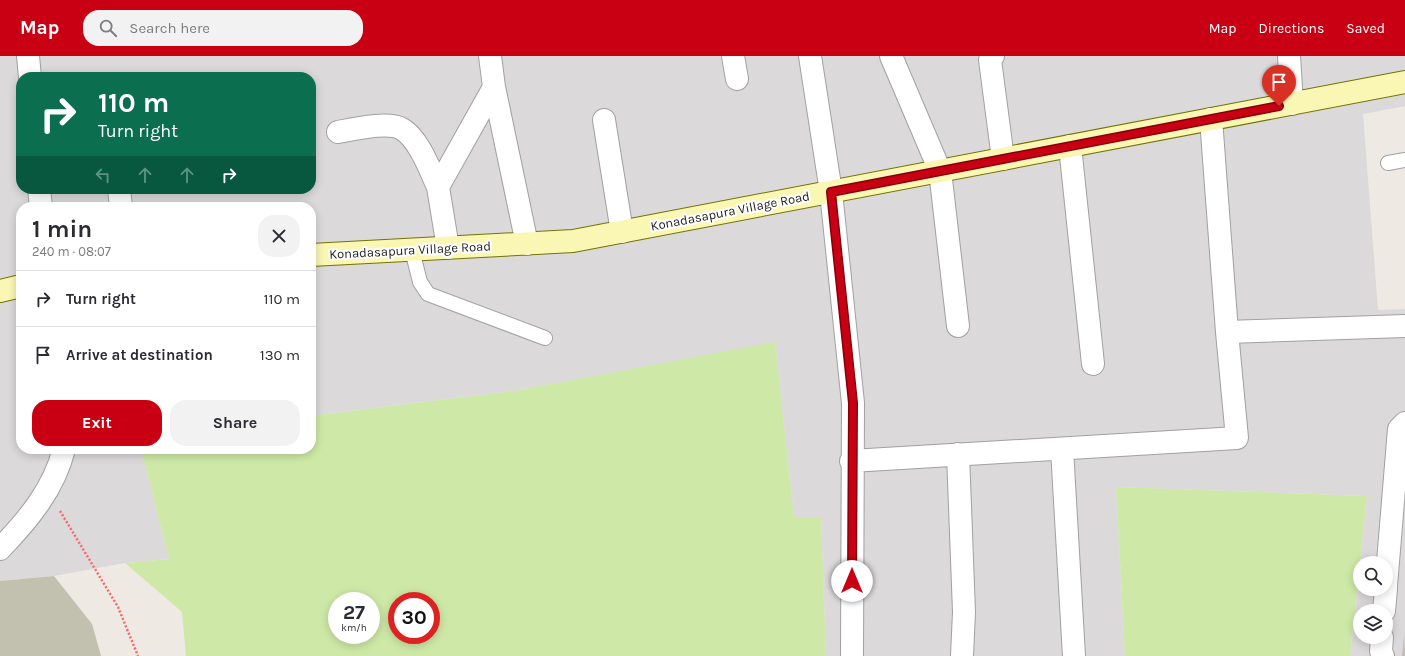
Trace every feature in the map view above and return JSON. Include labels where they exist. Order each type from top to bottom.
[{"type":"street","points":[[28,56],[30,72]]},
{"type":"street","points":[[490,56],[494,87],[527,244]]},
{"type":"street","points":[[733,56],[737,78]]},
{"type":"street","points":[[810,56],[831,192],[853,403],[852,656]]},
{"type":"street","points":[[891,56],[940,171],[958,326]]},
{"type":"street","points":[[993,56],[990,60],[1003,159]]},
{"type":"street","points":[[1289,56],[1292,104]]},
{"type":"street","name":"Konadasapura Village Road","points":[[316,255],[573,241],[1405,82]]},
{"type":"street","points":[[438,187],[494,87]]},
{"type":"street","points":[[852,461],[1237,438],[1227,332],[1211,119]]},
{"type":"street","points":[[604,120],[622,232]]},
{"type":"street","points":[[338,132],[380,125],[402,128],[421,149],[438,187],[448,248]]},
{"type":"street","points":[[1070,146],[1093,364]]},
{"type":"street","points":[[0,291],[16,287]]},
{"type":"street","points":[[1227,332],[1405,326]]},
{"type":"street","points":[[1389,556],[1399,429],[1405,423]]},
{"type":"street","points":[[1062,449],[1074,656]]},
{"type":"street","points":[[0,548],[35,509],[48,491],[59,471],[63,454]]},
{"type":"street","points":[[958,454],[964,612],[962,656]]},
{"type":"street","points":[[1382,644],[1381,651],[1383,656]]},
{"type":"lane","points":[[1388,163],[1405,160]]},
{"type":"lane","points":[[412,250],[420,282],[428,294],[545,338]]},
{"type":"path","points":[[48,491],[118,607],[138,656]]},
{"type":"shaded area","points":[[0,56],[1405,56],[1405,106],[1363,114],[1378,310],[1405,309],[1405,656],[1350,656],[1353,629],[1353,644],[1393,644],[1393,604],[1356,604],[1357,596],[1393,596],[1393,556],[1361,556],[1367,496],[1116,487],[1125,656],[826,656],[821,517],[794,517],[775,343],[514,391],[316,415],[316,202],[16,202],[16,454],[142,454],[169,559],[125,563],[54,576],[0,581]]},
{"type":"shaded area","points":[[54,576],[92,624],[101,656],[0,656],[0,581]]},
{"type":"green space","points":[[775,342],[794,517],[821,517],[826,656],[186,656],[182,612],[125,563],[169,559],[142,454],[316,454],[316,415],[514,391]]},
{"type":"green space","points":[[1116,487],[1367,496],[1361,556],[1353,556],[1353,596],[1356,596],[1356,604],[1353,604],[1353,628],[1350,656],[1125,656]]},
{"type":"building","points":[[1404,635],[1405,656],[1402,656]]},
{"type":"route","points":[[852,581],[853,403],[831,192],[1279,106]]}]
